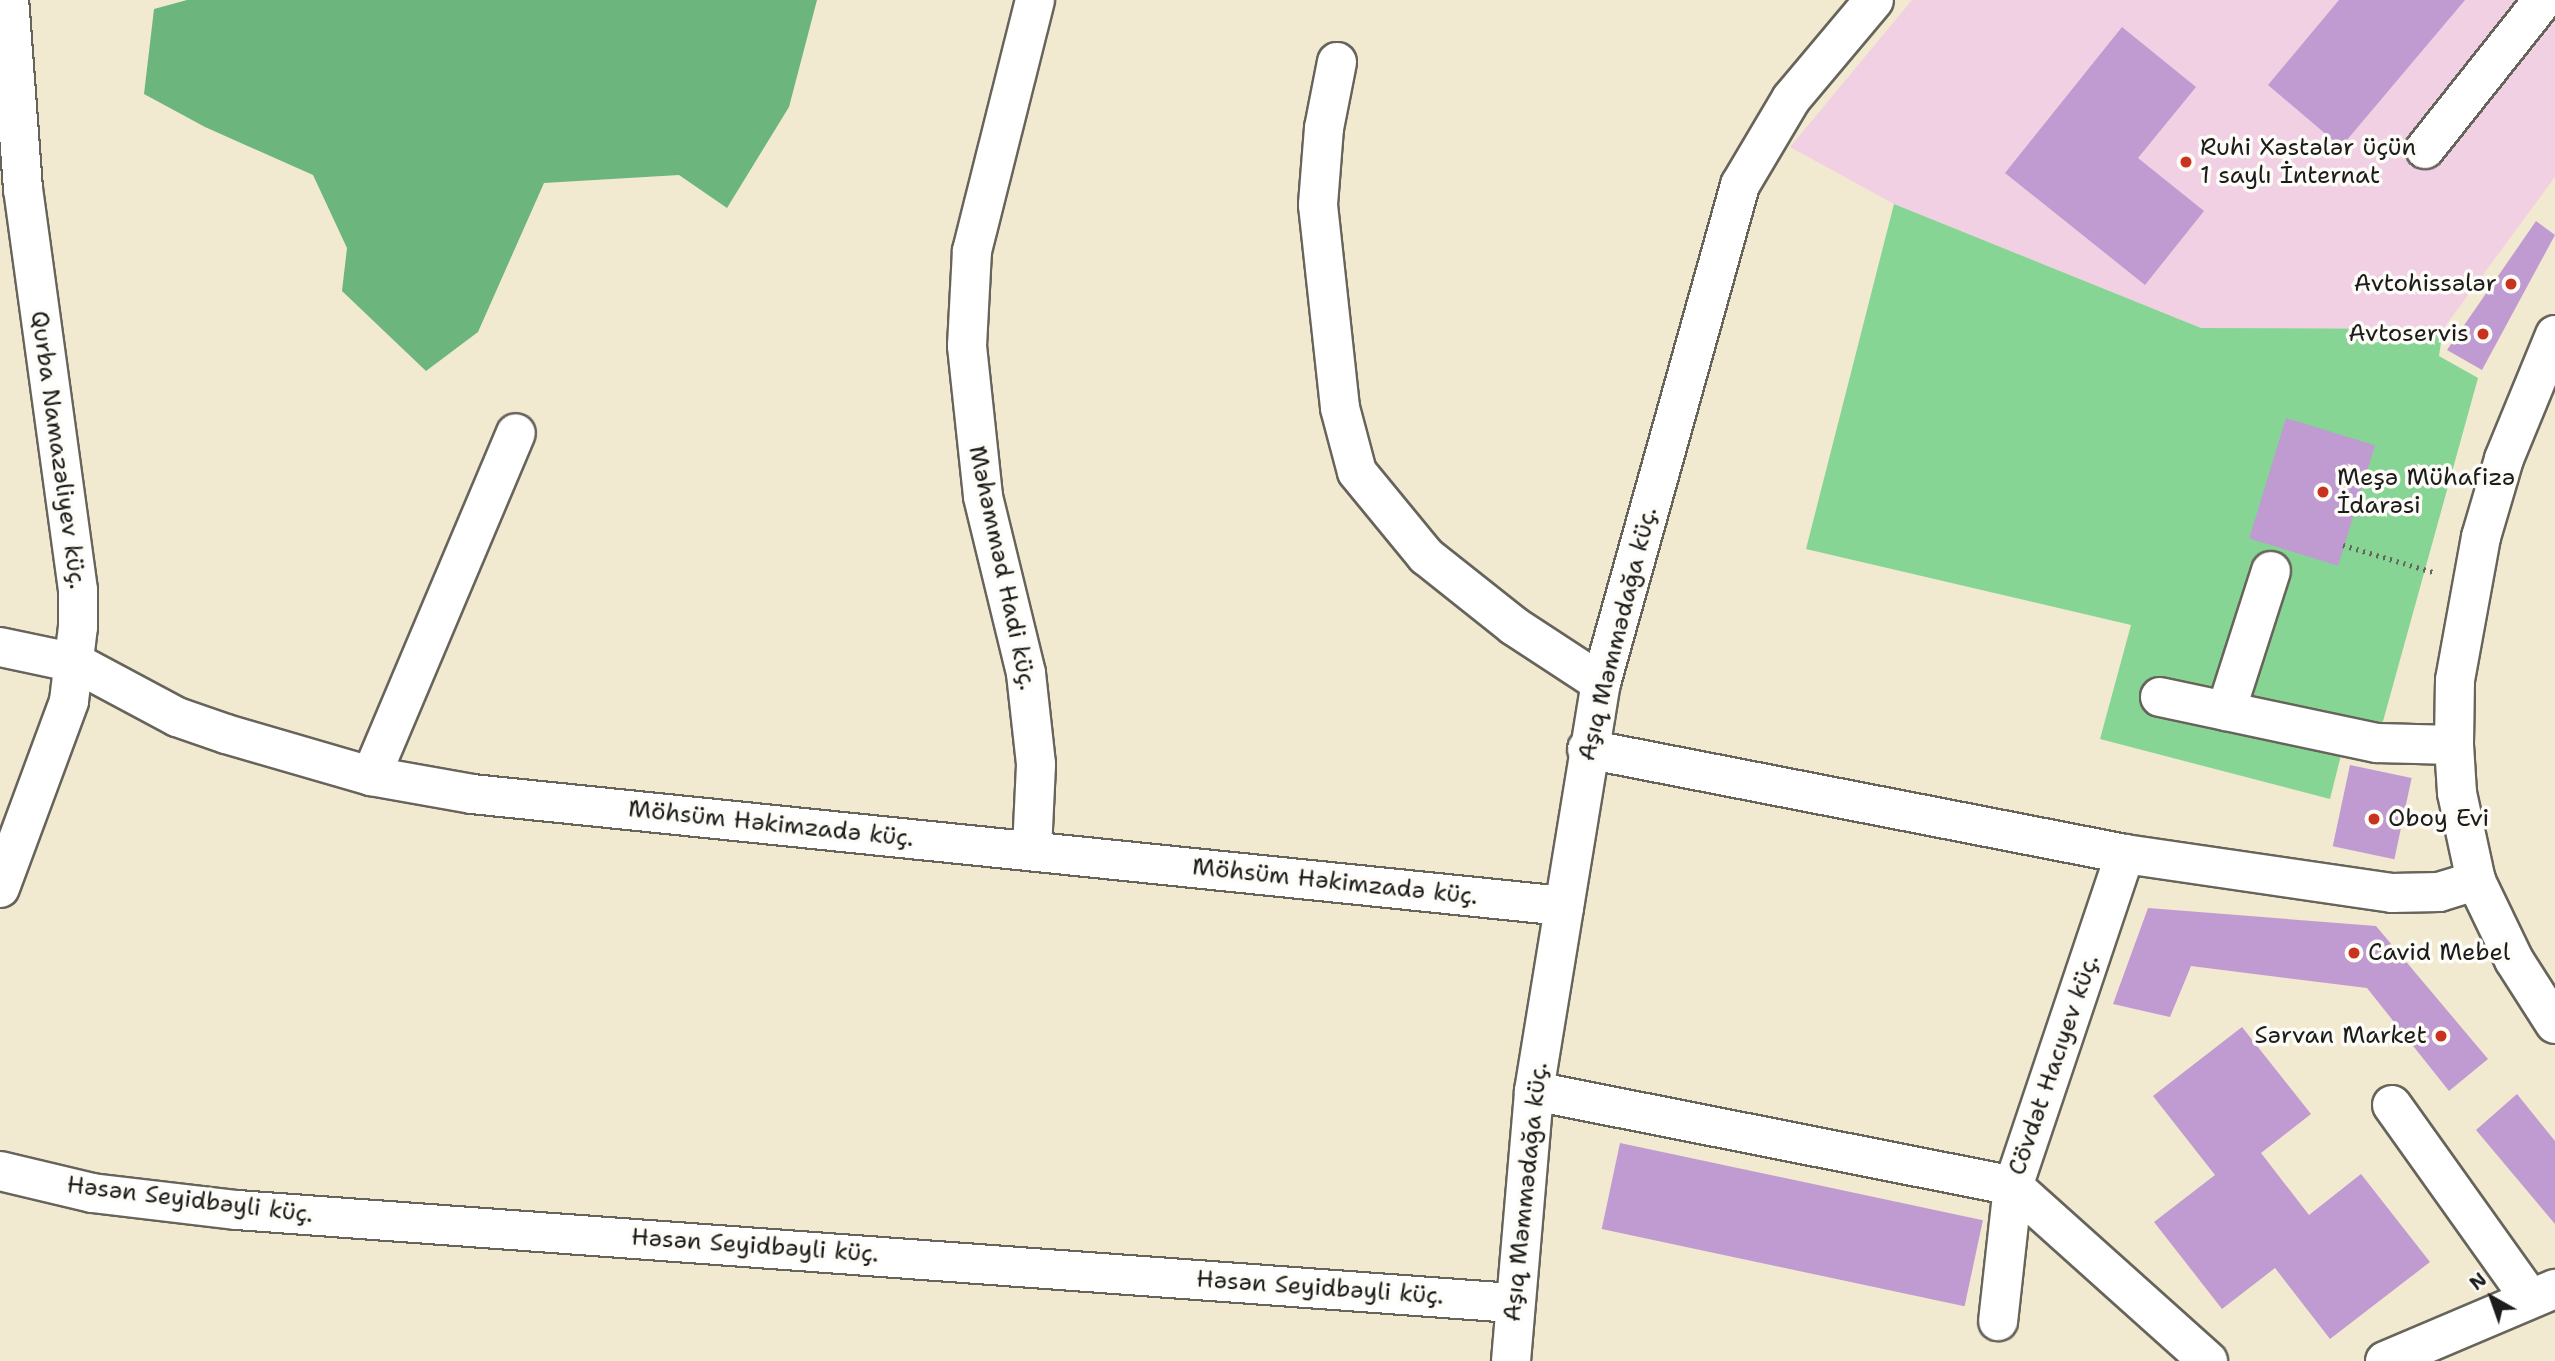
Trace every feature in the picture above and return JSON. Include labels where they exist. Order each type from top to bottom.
[{"type":"street","name":"Qurba Namazəliyev küç.","points":[[0,888],[53,751],[76,663],[78,590],[12,190],[9,0]]},
{"type":"street","name":"Məhəmməd Hadi küç.","points":[[1032,850],[1036,764],[1026,673],[984,496],[967,346],[972,251],[1035,0]]},
{"type":"street","name":"Aşıq Məmmədağa küç.","points":[[1511,1361],[1513,1303],[1534,1091],[1587,749],[1601,683],[1740,185],[1791,99],[1874,0]]},
{"type":"street","points":[[2425,149],[2543,0]]},
{"type":"street","points":[[1337,62],[1324,128],[1318,205],[1340,408],[1357,472],[1426,556],[1514,626],[1601,683]]},
{"type":"street","points":[[2552,349],[2504,459],[2471,583],[2455,680],[2454,745],[2457,793],[2476,881],[2514,960],[2555,1024]]},
{"type":"street","points":[[371,776],[516,433]]},
{"type":"street","points":[[2226,711],[2271,571]]},
{"type":"street","name":"Möhsüm Həkimzadə küç.","points":[[0,647],[76,663],[177,717],[371,776],[472,794],[1564,905]]},
{"type":"street","points":[[2160,697],[2377,743],[2454,745]]},
{"type":"street","points":[[1587,749],[2125,855],[2392,893],[2439,892],[2476,881]]},
{"type":"street","name":"Cövdət Hacıyev küç.","points":[[2125,855],[2013,1186],[2208,1361]]},
{"type":"street","points":[[1534,1091],[2013,1186],[1998,1321]]},
{"type":"street","points":[[2385,1361],[2542,1293],[2392,1105]]},
{"type":"street","name":"Həsən Seyidbəyli küç.","points":[[0,1171],[92,1194],[237,1210],[1513,1303]]},
{"type":"path","points":[[2343,545],[2471,583]]},
{"type":"shaded area","name":"Ruhi Xəstələr üçün 1 saylı İnternat","points":[[1912,0],[2555,0],[2555,177],[2443,329],[2201,328],[1894,204],[1790,147]]},
{"type":"green space","points":[[187,0],[817,0],[789,107],[727,208],[679,175],[544,183],[478,332],[426,371],[342,291],[347,248],[313,175],[205,127],[144,94],[154,9]]},
{"type":"green space","points":[[1894,204],[2201,328],[2443,329],[2439,356],[2478,378],[2377,743],[2341,755],[2330,799],[2100,739],[2131,625],[1806,549]]},
{"type":"building","points":[[2339,0],[2465,0],[2341,147],[2268,85]]},
{"type":"building","points":[[2122,27],[2196,87],[2138,158],[2204,211],[2145,285],[2005,173]]},
{"type":"building","points":[[2536,221],[2555,235],[2482,370],[2447,350]]},
{"type":"building","points":[[2286,418],[2375,445],[2338,566],[2249,538]]},
{"type":"building","points":[[2350,765],[2412,778],[2394,859],[2333,846]]},
{"type":"building","points":[[2148,908],[2376,926],[2488,1059],[2449,1091],[2367,988],[2191,966],[2170,1017],[2113,1004]]},
{"type":"building","points":[[2242,1027],[2311,1114],[2261,1153],[2309,1215],[2361,1174],[2430,1262],[2330,1339],[2275,1268],[2222,1309],[2154,1222],[2215,1175],[2153,1096]]},
{"type":"building","points":[[2517,1094],[2555,1141],[2555,1224],[2476,1130]]},
{"type":"building","points":[[1620,1143],[1983,1220],[1965,1306],[1602,1229]]},
{"type":"place","name":"Ruhi Xəstələr üçün 1 saylı İnternat","points":[[2186,162]]},
{"type":"place","name":"Avtohissələr","points":[[2511,284]]},
{"type":"place","name":"Avtoservis","points":[[2483,334]]},
{"type":"place","name":"Meşə Mühafizə İdarəsi","points":[[2323,492]]},
{"type":"place","name":"Oboy Evi","points":[[2374,819]]},
{"type":"place","name":"Cavid Mebel","points":[[2354,953]]},
{"type":"place","name":"Sərvan Market","points":[[2441,1036]]}]
